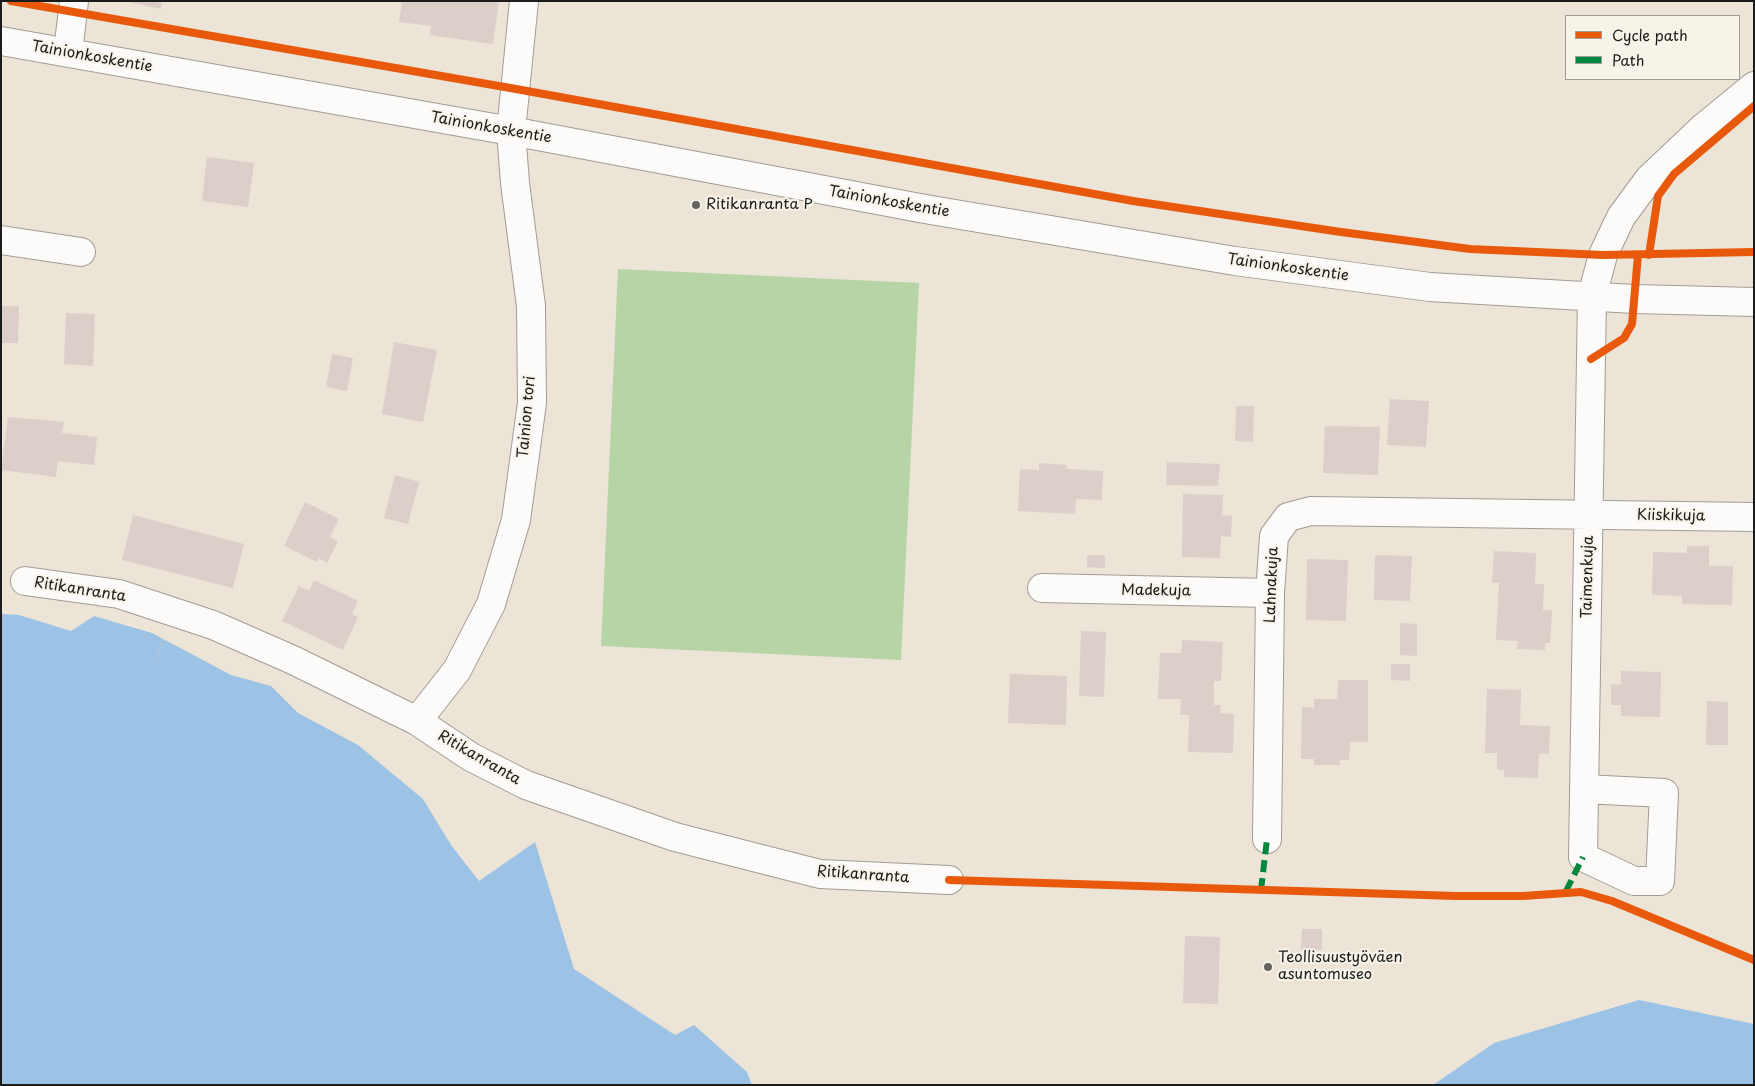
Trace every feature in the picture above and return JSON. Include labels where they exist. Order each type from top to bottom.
[{"type":"street","points":[[68,52],[74,1]]},
{"type":"street","name":"Tainion tori","points":[[417,721],[457,670],[491,604],[516,520],[532,403],[531,316],[515,183],[511,131],[524,1]]},
{"type":"street","name":"Tainionkoskentie","points":[[1,41],[511,131],[925,209],[1236,261],[1430,288],[1754,302]]},
{"type":"street","name":"Taimenkuja","points":[[1584,789],[1664,793],[1660,881],[1634,881],[1583,857],[1588,515],[1592,296],[1604,255],[1621,217],[1649,179],[1704,127],[1754,86]]},
{"type":"street","points":[[1,240],[81,252]]},
{"type":"street","name":"Lahnakuja","points":[[1267,839],[1270,593],[1274,536],[1288,517],[1312,511],[1588,515]]},
{"type":"street","name":"Kiiskikuja","points":[[1588,515],[1754,517]]},
{"type":"street","name":"Ritikanranta","points":[[24,581],[119,594],[213,625],[293,660],[417,721],[471,757],[526,785],[674,837],[820,874],[950,880]]},
{"type":"street","name":"Madekuja","points":[[1042,588],[1270,593]]},
{"type":"path","points":[[156,659],[165,638]]},
{"type":"green space","points":[[618,269],[919,283],[901,660],[601,646]]},
{"type":"water","points":[[1,614],[19,615],[71,631],[94,616],[152,633],[231,675],[271,686],[298,713],[358,745],[423,799],[451,845],[479,881],[535,842],[574,969],[675,1035],[694,1025],[747,1072],[752,1085],[1,1085]]},
{"type":"water","points":[[1639,1000],[1754,1024],[1754,1085],[1433,1085],[1494,1043]]},
{"type":"building","points":[[124,1],[162,1],[161,9]]},
{"type":"building","points":[[402,1],[499,1],[493,44],[430,35],[431,26],[399,22]]},
{"type":"building","points":[[207,157],[254,163],[248,207],[202,201]]},
{"type":"building","points":[[1,306],[19,306],[18,343],[1,343]]},
{"type":"building","points":[[66,313],[95,314],[93,366],[64,364]]},
{"type":"building","points":[[394,342],[437,350],[423,422],[382,414]]},
{"type":"building","points":[[332,354],[353,358],[347,391],[326,387]]},
{"type":"building","points":[[1390,399],[1429,401],[1426,447],[1387,445]]},
{"type":"building","points":[[1236,406],[1254,406],[1253,442],[1235,441]]},
{"type":"building","points":[[8,417],[64,422],[62,433],[97,437],[94,465],[58,461],[56,477],[1,470]]},
{"type":"building","points":[[1325,426],[1380,427],[1378,475],[1323,473]]},
{"type":"building","points":[[1167,462],[1220,464],[1218,486],[1166,485]]},
{"type":"building","points":[[1039,463],[1067,465],[1067,469],[1103,471],[1102,500],[1076,499],[1075,514],[1018,511],[1020,469],[1039,470]]},
{"type":"building","points":[[395,475],[419,482],[408,524],[384,518]]},
{"type":"building","points":[[1183,494],[1223,495],[1222,515],[1232,516],[1231,537],[1221,536],[1220,558],[1182,557]]},
{"type":"building","points":[[305,502],[339,519],[330,537],[338,541],[327,563],[319,558],[317,562],[284,546]]},
{"type":"building","points":[[133,515],[244,544],[233,588],[122,560]]},
{"type":"building","points":[[1687,546],[1709,546],[1709,566],[1733,566],[1732,605],[1682,604],[1682,596],[1652,595],[1653,552],[1687,553]]},
{"type":"building","points":[[1494,551],[1536,553],[1535,584],[1544,584],[1543,610],[1552,610],[1550,643],[1545,643],[1545,650],[1517,649],[1518,641],[1496,640],[1499,583],[1492,583]]},
{"type":"building","points":[[1087,555],[1105,555],[1105,568],[1087,567]]},
{"type":"building","points":[[1375,555],[1412,556],[1410,601],[1374,600]]},
{"type":"building","points":[[1307,559],[1348,560],[1346,621],[1306,620]]},
{"type":"building","points":[[314,580],[358,601],[352,614],[358,617],[343,650],[282,621],[299,586],[309,591]]},
{"type":"building","points":[[1400,623],[1417,624],[1417,656],[1400,655]]},
{"type":"building","points":[[1081,631],[1106,632],[1104,697],[1079,696]]},
{"type":"building","points":[[1182,640],[1223,642],[1221,681],[1214,681],[1214,705],[1221,705],[1220,713],[1234,714],[1233,753],[1188,752],[1189,715],[1180,715],[1181,699],[1158,699],[1160,653],[1181,653]]},
{"type":"building","points":[[1391,664],[1410,664],[1410,681],[1391,680]]},
{"type":"building","points":[[1621,671],[1661,672],[1660,717],[1621,716],[1621,705],[1611,705],[1611,684],[1621,685]]},
{"type":"building","points":[[1010,674],[1067,676],[1066,725],[1008,723]]},
{"type":"building","points":[[1338,680],[1368,680],[1368,742],[1350,742],[1349,760],[1340,760],[1340,765],[1314,765],[1314,759],[1301,759],[1302,707],[1314,708],[1314,699],[1337,699]]},
{"type":"building","points":[[1487,689],[1521,690],[1520,725],[1550,726],[1549,754],[1539,754],[1538,778],[1504,777],[1504,770],[1497,770],[1497,753],[1485,753]]},
{"type":"building","points":[[1707,701],[1728,702],[1728,745],[1706,745]]},
{"type":"building","points":[[1302,929],[1322,929],[1322,950],[1301,950]]},
{"type":"building","points":[[1185,936],[1220,937],[1218,1004],[1183,1003]]},
{"type":"marked path","points":[[1261,890],[1267,839]]},
{"type":"marked path","points":[[1566,891],[1583,857]]},
{"type":"cycle path","points":[[11,1],[516,89],[1133,201],[1341,232],[1470,249],[1603,255],[1754,252]]},
{"type":"cycle path","points":[[1649,255],[1658,196],[1674,174],[1754,106]]},
{"type":"cycle path","points":[[1591,359],[1624,338],[1632,324],[1638,255]]},
{"type":"cycle path","points":[[949,880],[1456,896],[1523,896],[1581,892],[1612,901],[1754,960]]},
{"type":"place","name":"Ritikanranta P","points":[[696,205]]},
{"type":"place","name":"Teollisuustyöväen asuntomuseo","points":[[1268,967]]}]
